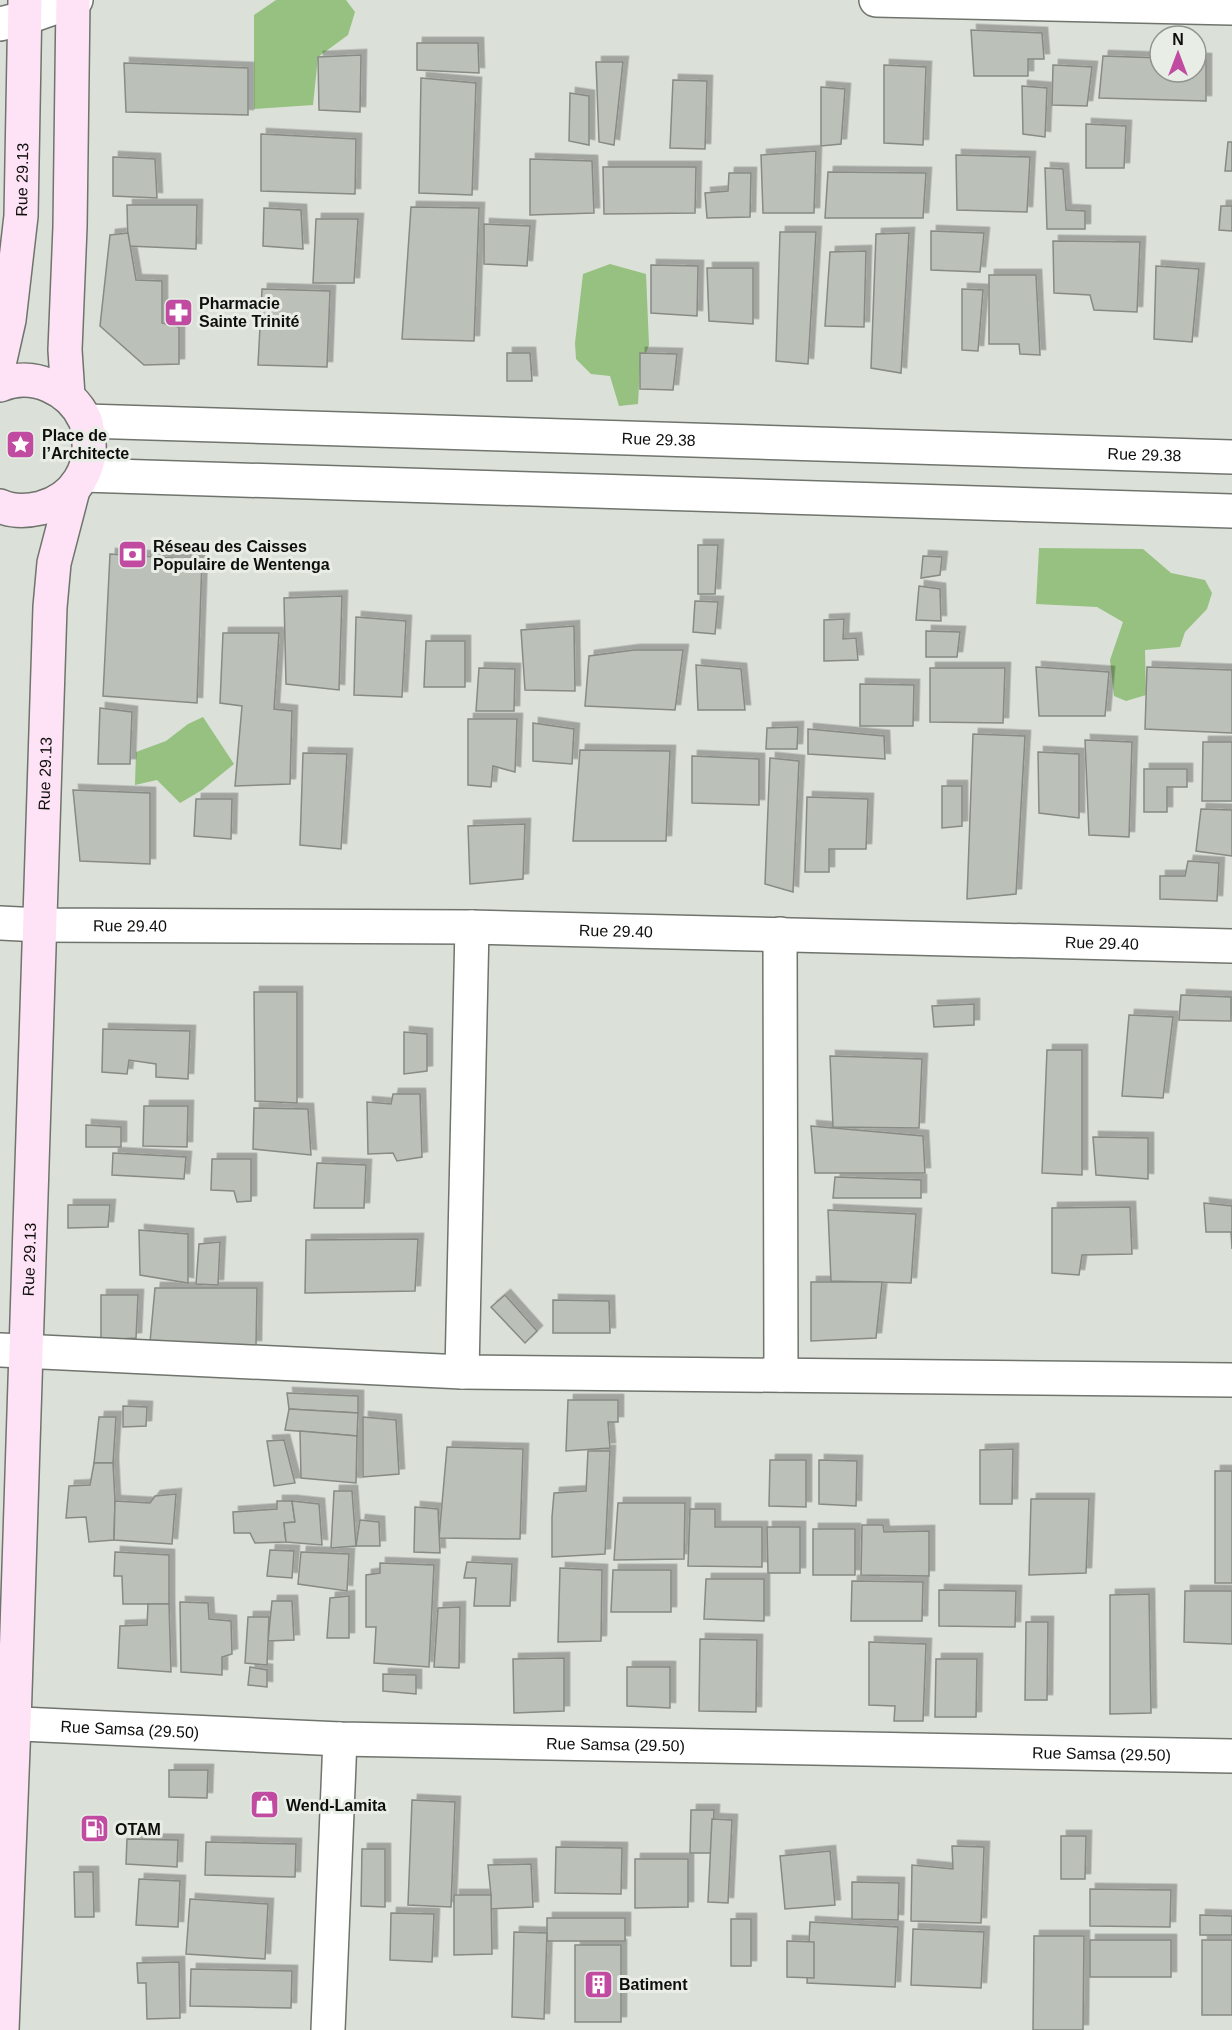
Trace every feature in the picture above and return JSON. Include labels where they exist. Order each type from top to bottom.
[{"type":"main road","name":"Rue 29.13","points":[[2,2030],[13,1350],[40,925],[50,607],[54,563],[91,448],[77,409],[65,350],[70,227],[74,0]]},
{"type":"main road","name":"Rue 29.13","points":[[0,360],[9,320],[21,216],[16,14]]},
{"type":"main road","points":[[0,385],[9,381],[30,380],[50,385],[77,409]]},
{"type":"main road","points":[[0,506],[28,511],[53,505],[78,483]]},
{"type":"street","points":[[16,14],[74,0]]},
{"type":"street","points":[[876,0],[1021,1],[1232,8]]},
{"type":"street","name":"Rue 29.38","points":[[77,409],[1232,457]]},
{"type":"street","points":[[78,483],[1232,511]]},
{"type":"street","name":"Rue 29.40","points":[[0,922],[40,925],[472,927],[1232,946]]},
{"type":"street","points":[[462,1372],[472,927]]},
{"type":"street","points":[[780,934],[781,1375]]},
{"type":"street","points":[[13,1350],[462,1372],[1232,1380]]},
{"type":"street","name":"Rue Samsa (29.50)","points":[[7,1723],[340,1739],[1232,1756]]},
{"type":"street","points":[[328,2030],[340,1739]]},
{"type":"green space","points":[[276,0],[346,0],[355,12],[348,35],[318,57],[313,105],[254,109],[254,15]]},
{"type":"green space","points":[[610,264],[646,274],[649,345],[640,367],[638,404],[619,406],[610,376],[591,374],[576,359],[575,343],[583,274]]},
{"type":"green space","points":[[1039,548],[1143,549],[1171,573],[1205,580],[1212,593],[1207,609],[1185,632],[1180,647],[1145,650],[1146,695],[1126,701],[1114,696],[1110,660],[1123,622],[1097,607],[1036,604]]},
{"type":"green space","points":[[203,717],[234,764],[202,790],[180,803],[157,780],[135,785],[136,752],[166,741],[188,724]]},
{"type":"building","points":[[971,30],[1042,33],[1044,59],[1028,59],[1028,76],[974,76]]},
{"type":"building","points":[[417,43],[478,43],[479,73],[417,70]]},
{"type":"building","points":[[361,55],[360,112],[319,110],[318,57]]},
{"type":"building","points":[[1103,56],[1148,58],[1148,84],[1206,84],[1206,101],[1099,98]]},
{"type":"building","points":[[596,62],[623,62],[614,145],[599,142]]},
{"type":"building","points":[[124,63],[248,68],[248,115],[126,112]]},
{"type":"building","points":[[884,65],[926,67],[923,145],[884,143]]},
{"type":"building","points":[[1053,65],[1092,67],[1087,106],[1052,105]]},
{"type":"building","points":[[421,78],[476,83],[472,195],[419,193]]},
{"type":"building","points":[[673,80],[707,81],[705,149],[670,148]]},
{"type":"building","points":[[1022,86],[1047,88],[1045,137],[1023,134]]},
{"type":"building","points":[[821,87],[845,89],[841,144],[821,146]]},
{"type":"building","points":[[570,93],[589,96],[589,145],[569,141]]},
{"type":"building","points":[[1086,124],[1126,126],[1124,168],[1086,168]]},
{"type":"building","points":[[261,134],[356,139],[355,194],[261,191]]},
{"type":"building","points":[[1228,142],[1232,142],[1232,171],[1225,171]]},
{"type":"building","points":[[816,151],[814,213],[763,213],[761,155]]},
{"type":"building","points":[[956,155],[1030,157],[1027,212],[957,210]]},
{"type":"building","points":[[113,157],[155,159],[157,198],[113,196]]},
{"type":"building","points":[[530,159],[592,161],[594,213],[530,215]]},
{"type":"building","points":[[603,167],[696,167],[695,213],[604,214]]},
{"type":"building","points":[[1045,168],[1063,169],[1066,210],[1085,211],[1085,229],[1047,229]]},
{"type":"building","points":[[828,172],[926,173],[923,218],[825,218]]},
{"type":"building","points":[[729,173],[751,173],[750,217],[707,218],[705,193],[728,191]]},
{"type":"building","points":[[127,205],[197,205],[196,249],[128,246]]},
{"type":"building","points":[[1221,206],[1232,206],[1232,231],[1219,230]]},
{"type":"building","points":[[411,207],[479,208],[474,341],[402,339]]},
{"type":"building","points":[[264,208],[301,210],[303,249],[263,246]]},
{"type":"building","points":[[316,219],[358,219],[354,283],[313,283]]},
{"type":"building","points":[[484,224],[530,226],[527,266],[484,264]]},
{"type":"building","points":[[931,231],[984,233],[980,272],[931,270]]},
{"type":"building","points":[[780,232],[816,232],[808,364],[776,361]]},
{"type":"building","points":[[128,233],[136,280],[162,281],[162,323],[179,327],[179,364],[144,365],[100,326],[110,235]]},
{"type":"building","points":[[909,233],[901,373],[871,368],[876,234]]},
{"type":"building","points":[[1053,241],[1140,242],[1137,312],[1094,310],[1090,295],[1054,293]]},
{"type":"building","points":[[866,251],[864,327],[825,326],[830,252]]},
{"type":"building","points":[[651,265],[698,266],[697,316],[651,313]]},
{"type":"building","points":[[1156,266],[1199,269],[1192,342],[1154,339]]},
{"type":"building","points":[[707,268],[753,268],[753,324],[709,321]]},
{"type":"building","points":[[989,275],[1036,275],[1040,355],[1020,354],[1019,344],[989,344]]},
{"type":"building","points":[[262,289],[330,291],[327,367],[258,365]]},
{"type":"building","points":[[962,289],[983,290],[978,351],[962,350]]},
{"type":"building","points":[[507,353],[530,353],[532,381],[507,381]]},
{"type":"building","points":[[640,353],[677,354],[673,390],[640,389]]},
{"type":"building","points":[[698,545],[718,545],[715,594],[698,594]]},
{"type":"building","points":[[110,554],[202,560],[197,703],[103,696]]},
{"type":"building","points":[[923,556],[942,557],[940,575],[921,578]]},
{"type":"building","points":[[919,586],[940,589],[941,621],[916,620]]},
{"type":"building","points":[[342,596],[339,690],[286,684],[284,598]]},
{"type":"building","points":[[695,601],[718,602],[715,634],[693,632]]},
{"type":"building","points":[[356,617],[406,621],[402,697],[354,695]]},
{"type":"building","points":[[844,619],[843,639],[856,638],[858,660],[824,661],[824,620]]},
{"type":"building","points":[[574,626],[575,691],[525,690],[521,630]]},
{"type":"building","points":[[926,631],[960,632],[957,657],[926,657]]},
{"type":"building","points":[[223,633],[279,633],[274,709],[292,711],[290,784],[235,786],[242,706],[220,703]]},
{"type":"building","points":[[426,641],[465,641],[465,687],[424,687]]},
{"type":"building","points":[[634,650],[683,650],[675,710],[585,706],[589,656]]},
{"type":"building","points":[[696,665],[741,669],[745,710],[698,710]]},
{"type":"building","points":[[1036,667],[1109,672],[1105,716],[1039,716]]},
{"type":"building","points":[[1147,667],[1232,670],[1232,733],[1145,729]]},
{"type":"building","points":[[479,668],[515,669],[514,711],[476,711]]},
{"type":"building","points":[[930,668],[1005,668],[1003,723],[930,722]]},
{"type":"building","points":[[860,684],[914,685],[913,726],[860,726]]},
{"type":"building","points":[[100,708],[132,712],[130,764],[98,764]]},
{"type":"building","points":[[468,719],[517,719],[515,772],[493,766],[491,787],[468,785]]},
{"type":"building","points":[[533,723],[574,729],[572,764],[533,761]]},
{"type":"building","points":[[798,727],[797,749],[766,749],[767,728]]},
{"type":"building","points":[[808,729],[884,736],[885,759],[808,754]]},
{"type":"building","points":[[973,734],[1025,736],[1016,894],[967,899]]},
{"type":"building","points":[[1085,740],[1132,742],[1129,837],[1089,835]]},
{"type":"building","points":[[1203,742],[1232,742],[1232,801],[1202,801]]},
{"type":"building","points":[[580,750],[670,751],[666,841],[573,841]]},
{"type":"building","points":[[1038,752],[1079,754],[1079,818],[1039,813]]},
{"type":"building","points":[[303,753],[347,754],[341,849],[300,845]]},
{"type":"building","points":[[692,756],[759,759],[759,805],[692,803]]},
{"type":"building","points":[[770,758],[799,761],[793,892],[765,884]]},
{"type":"building","points":[[1144,769],[1187,769],[1187,787],[1167,787],[1167,812],[1144,812]]},
{"type":"building","points":[[942,786],[962,786],[962,826],[942,828]]},
{"type":"building","points":[[73,790],[150,793],[150,864],[80,861]]},
{"type":"building","points":[[807,797],[868,799],[866,849],[829,849],[829,872],[805,872]]},
{"type":"building","points":[[196,799],[232,799],[231,839],[194,836]]},
{"type":"building","points":[[1201,809],[1232,810],[1232,856],[1196,851]]},
{"type":"building","points":[[525,824],[523,879],[470,884],[468,826]]},
{"type":"building","points":[[1188,861],[1219,863],[1217,901],[1160,899],[1160,876],[1185,876]]},
{"type":"building","points":[[254,992],[297,992],[297,1103],[255,1101]]},
{"type":"building","points":[[1181,995],[1231,997],[1231,1021],[1179,1020]]},
{"type":"building","points":[[974,1004],[974,1025],[934,1027],[932,1006]]},
{"type":"building","points":[[1129,1015],[1173,1017],[1163,1098],[1122,1096]]},
{"type":"building","points":[[103,1029],[190,1031],[188,1079],[156,1077],[156,1064],[129,1060],[127,1074],[102,1072]]},
{"type":"building","points":[[404,1032],[427,1034],[427,1071],[404,1074]]},
{"type":"building","points":[[1047,1050],[1082,1050],[1082,1175],[1042,1173]]},
{"type":"building","points":[[830,1056],[922,1059],[919,1128],[833,1127]]},
{"type":"building","points":[[393,1094],[420,1094],[422,1157],[397,1161],[393,1153],[368,1154],[367,1102],[391,1104]]},
{"type":"building","points":[[144,1106],[188,1106],[187,1147],[143,1146]]},
{"type":"building","points":[[254,1108],[308,1109],[311,1155],[253,1149]]},
{"type":"building","points":[[86,1125],[121,1127],[121,1147],[86,1147]]},
{"type":"building","points":[[811,1126],[923,1136],[925,1173],[815,1173]]},
{"type":"building","points":[[1093,1137],[1148,1138],[1148,1179],[1096,1175]]},
{"type":"building","points":[[113,1153],[186,1157],[184,1179],[112,1175]]},
{"type":"building","points":[[212,1159],[251,1159],[251,1201],[237,1202],[234,1191],[211,1190]]},
{"type":"building","points":[[317,1163],[366,1165],[364,1208],[314,1208]]},
{"type":"building","points":[[835,1177],[921,1180],[921,1198],[833,1198]]},
{"type":"building","points":[[1204,1203],[1232,1206],[1232,1249],[1231,1232],[1206,1232]]},
{"type":"building","points":[[68,1205],[110,1205],[108,1227],[68,1228]]},
{"type":"building","points":[[1130,1207],[1132,1254],[1082,1255],[1079,1275],[1052,1273],[1052,1208]]},
{"type":"building","points":[[828,1210],[916,1214],[911,1283],[831,1281]]},
{"type":"building","points":[[139,1230],[188,1234],[188,1283],[140,1275]]},
{"type":"building","points":[[418,1239],[415,1291],[305,1293],[306,1240]]},
{"type":"building","points":[[220,1242],[218,1285],[196,1284],[199,1244]]},
{"type":"building","points":[[811,1282],[882,1282],[876,1338],[811,1341]]},
{"type":"building","points":[[155,1288],[257,1288],[256,1346],[150,1342]]},
{"type":"building","points":[[101,1295],[138,1295],[136,1338],[101,1340]]},
{"type":"building","points":[[505,1295],[537,1331],[525,1343],[491,1307]]},
{"type":"building","points":[[553,1300],[609,1301],[610,1333],[553,1333]]},
{"type":"building","points":[[287,1393],[358,1396],[358,1413],[289,1409]]},
{"type":"building","points":[[568,1400],[618,1400],[618,1422],[608,1422],[610,1448],[566,1451]]},
{"type":"building","points":[[123,1406],[147,1407],[146,1426],[123,1427]]},
{"type":"building","points":[[289,1409],[358,1413],[357,1436],[285,1430]]},
{"type":"building","points":[[99,1417],[116,1417],[113,1463],[94,1463]]},
{"type":"building","points":[[363,1417],[396,1420],[399,1474],[363,1477]]},
{"type":"building","points":[[300,1431],[357,1436],[356,1483],[301,1478]]},
{"type":"building","points":[[284,1440],[295,1483],[274,1486],[267,1441]]},
{"type":"building","points":[[447,1447],[523,1449],[520,1539],[439,1538]]},
{"type":"building","points":[[1013,1449],[1012,1504],[980,1504],[980,1450]]},
{"type":"building","points":[[588,1451],[610,1451],[605,1554],[552,1557],[554,1493],[586,1491]]},
{"type":"building","points":[[770,1460],[806,1460],[806,1507],[769,1506]]},
{"type":"building","points":[[819,1460],[857,1461],[856,1506],[819,1504]]},
{"type":"building","points":[[94,1463],[113,1463],[114,1540],[89,1542],[86,1517],[66,1518],[69,1486],[90,1485]]},
{"type":"building","points":[[1215,1471],[1232,1471],[1232,1583],[1215,1583]]},
{"type":"building","points":[[334,1491],[352,1491],[356,1546],[331,1548]]},
{"type":"building","points":[[176,1494],[172,1544],[114,1540],[115,1501],[150,1503],[155,1496]]},
{"type":"building","points":[[1031,1499],[1089,1499],[1086,1573],[1029,1575]]},
{"type":"building","points":[[277,1501],[292,1501],[295,1522],[284,1523],[286,1542],[255,1543],[250,1533],[234,1533],[233,1512],[277,1509]]},
{"type":"building","points":[[292,1501],[319,1504],[322,1545],[286,1542],[284,1523],[295,1522]]},
{"type":"building","points":[[618,1503],[685,1503],[684,1559],[614,1560]]},
{"type":"building","points":[[415,1507],[438,1509],[440,1553],[414,1552]]},
{"type":"building","points":[[690,1509],[715,1509],[715,1527],[762,1527],[762,1567],[688,1566]]},
{"type":"building","points":[[360,1520],[379,1522],[380,1546],[356,1546]]},
{"type":"building","points":[[862,1525],[883,1525],[884,1532],[929,1531],[929,1576],[861,1575]]},
{"type":"building","points":[[767,1527],[800,1527],[800,1573],[768,1573]]},
{"type":"building","points":[[813,1529],[855,1529],[855,1575],[813,1575]]},
{"type":"building","points":[[270,1550],[294,1551],[292,1578],[267,1576]]},
{"type":"building","points":[[115,1552],[169,1555],[169,1604],[123,1604],[122,1576],[114,1576]]},
{"type":"building","points":[[301,1552],[349,1554],[347,1591],[298,1584]]},
{"type":"building","points":[[467,1562],[512,1564],[510,1606],[474,1606],[476,1578],[464,1578]]},
{"type":"building","points":[[380,1563],[434,1565],[429,1667],[374,1663],[376,1627],[366,1627],[366,1575],[380,1573]]},
{"type":"building","points":[[560,1568],[602,1570],[601,1641],[558,1642]]},
{"type":"building","points":[[613,1570],[671,1570],[671,1612],[611,1612]]},
{"type":"building","points":[[706,1579],[764,1579],[764,1621],[704,1619]]},
{"type":"building","points":[[852,1581],[923,1582],[922,1621],[851,1621]]},
{"type":"building","points":[[939,1590],[1016,1591],[1015,1627],[939,1626]]},
{"type":"building","points":[[1185,1591],[1232,1591],[1232,1644],[1184,1642]]},
{"type":"building","points":[[1149,1594],[1151,1713],[1110,1714],[1110,1595]]},
{"type":"building","points":[[349,1596],[349,1638],[327,1638],[330,1598]]},
{"type":"building","points":[[272,1601],[292,1601],[294,1640],[268,1641]]},
{"type":"building","points":[[180,1602],[208,1603],[209,1619],[231,1621],[232,1654],[222,1657],[222,1675],[181,1672]]},
{"type":"building","points":[[148,1604],[169,1604],[171,1672],[118,1668],[120,1626],[147,1625]]},
{"type":"building","points":[[460,1607],[459,1668],[434,1667],[438,1608]]},
{"type":"building","points":[[248,1617],[269,1617],[267,1665],[245,1663]]},
{"type":"building","points":[[1026,1622],[1048,1622],[1047,1700],[1025,1700]]},
{"type":"building","points":[[700,1639],[757,1640],[756,1712],[699,1711]]},
{"type":"building","points":[[869,1642],[926,1644],[923,1721],[894,1721],[895,1706],[869,1705]]},
{"type":"building","points":[[564,1658],[564,1711],[514,1713],[513,1659]]},
{"type":"building","points":[[936,1659],[977,1659],[976,1717],[935,1717]]},
{"type":"building","points":[[250,1667],[267,1670],[267,1687],[248,1685]]},
{"type":"building","points":[[627,1667],[670,1667],[670,1708],[627,1706]]},
{"type":"building","points":[[383,1674],[416,1675],[416,1694],[383,1691]]},
{"type":"building","points":[[169,1770],[208,1770],[207,1798],[169,1797]]},
{"type":"building","points":[[412,1800],[455,1802],[451,1907],[408,1905]]},
{"type":"building","points":[[691,1810],[714,1810],[712,1853],[690,1853]]},
{"type":"building","points":[[712,1819],[732,1820],[728,1903],[708,1902]]},
{"type":"building","points":[[1061,1836],[1086,1836],[1085,1879],[1061,1879]]},
{"type":"building","points":[[127,1839],[178,1840],[177,1867],[126,1864]]},
{"type":"building","points":[[206,1842],[296,1844],[295,1877],[205,1875]]},
{"type":"building","points":[[952,1846],[984,1847],[981,1923],[911,1921],[912,1865],[953,1869]]},
{"type":"building","points":[[556,1847],[622,1848],[621,1894],[555,1893]]},
{"type":"building","points":[[362,1849],[385,1849],[385,1907],[361,1906]]},
{"type":"building","points":[[830,1851],[835,1905],[785,1909],[780,1856]]},
{"type":"building","points":[[635,1859],[688,1859],[688,1907],[635,1908]]},
{"type":"building","points":[[531,1864],[533,1907],[489,1909],[491,1895],[488,1865]]},
{"type":"building","points":[[74,1872],[93,1872],[94,1917],[75,1917]]},
{"type":"building","points":[[139,1879],[180,1881],[178,1927],[136,1925]]},
{"type":"building","points":[[852,1882],[899,1883],[898,1920],[852,1919]]},
{"type":"building","points":[[1090,1889],[1171,1890],[1170,1927],[1090,1926]]},
{"type":"building","points":[[454,1895],[491,1895],[492,1954],[454,1955]]},
{"type":"building","points":[[190,1899],[268,1904],[265,1959],[186,1954]]},
{"type":"building","points":[[391,1913],[434,1914],[432,1962],[390,1960]]},
{"type":"building","points":[[1200,1915],[1232,1916],[1232,1935],[1200,1935]]},
{"type":"building","points":[[547,1918],[625,1918],[625,1941],[547,1941]]},
{"type":"building","points":[[731,1919],[751,1919],[751,1966],[731,1966]]},
{"type":"building","points":[[810,1922],[898,1927],[895,1987],[807,1983]]},
{"type":"building","points":[[913,1929],[984,1932],[981,1988],[911,1985]]},
{"type":"building","points":[[514,1932],[547,1933],[544,2019],[512,2017]]},
{"type":"building","points":[[1034,1936],[1084,1936],[1083,2030],[1033,2030]]},
{"type":"building","points":[[1090,1940],[1171,1940],[1171,1977],[1090,1977]]},
{"type":"building","points":[[1202,1940],[1232,1940],[1232,2015],[1202,2015]]},
{"type":"building","points":[[787,1941],[814,1942],[814,1978],[787,1977]]},
{"type":"building","name":"Batiment","points":[[575,1945],[621,1945],[621,2022],[575,2022]]},
{"type":"building","points":[[179,1962],[180,2018],[147,2019],[146,1983],[138,1983],[137,1963]]},
{"type":"building","points":[[191,1969],[292,1971],[291,2008],[190,2006]]},
{"type":"place","name":"Pharmacie Sainte Trinité","points":[[178,312]]},
{"type":"place","name":"Place de l’Architecte","points":[[21,444]]},
{"type":"place","name":"Réseau des Caisses Populaire de Wentenga","points":[[132,555]]},
{"type":"place","name":"Wend-Lamita","points":[[265,1805]]},
{"type":"place","name":"OTAM","points":[[94,1829]]},
{"type":"place","name":"Batiment","points":[[598,1984]]}]
